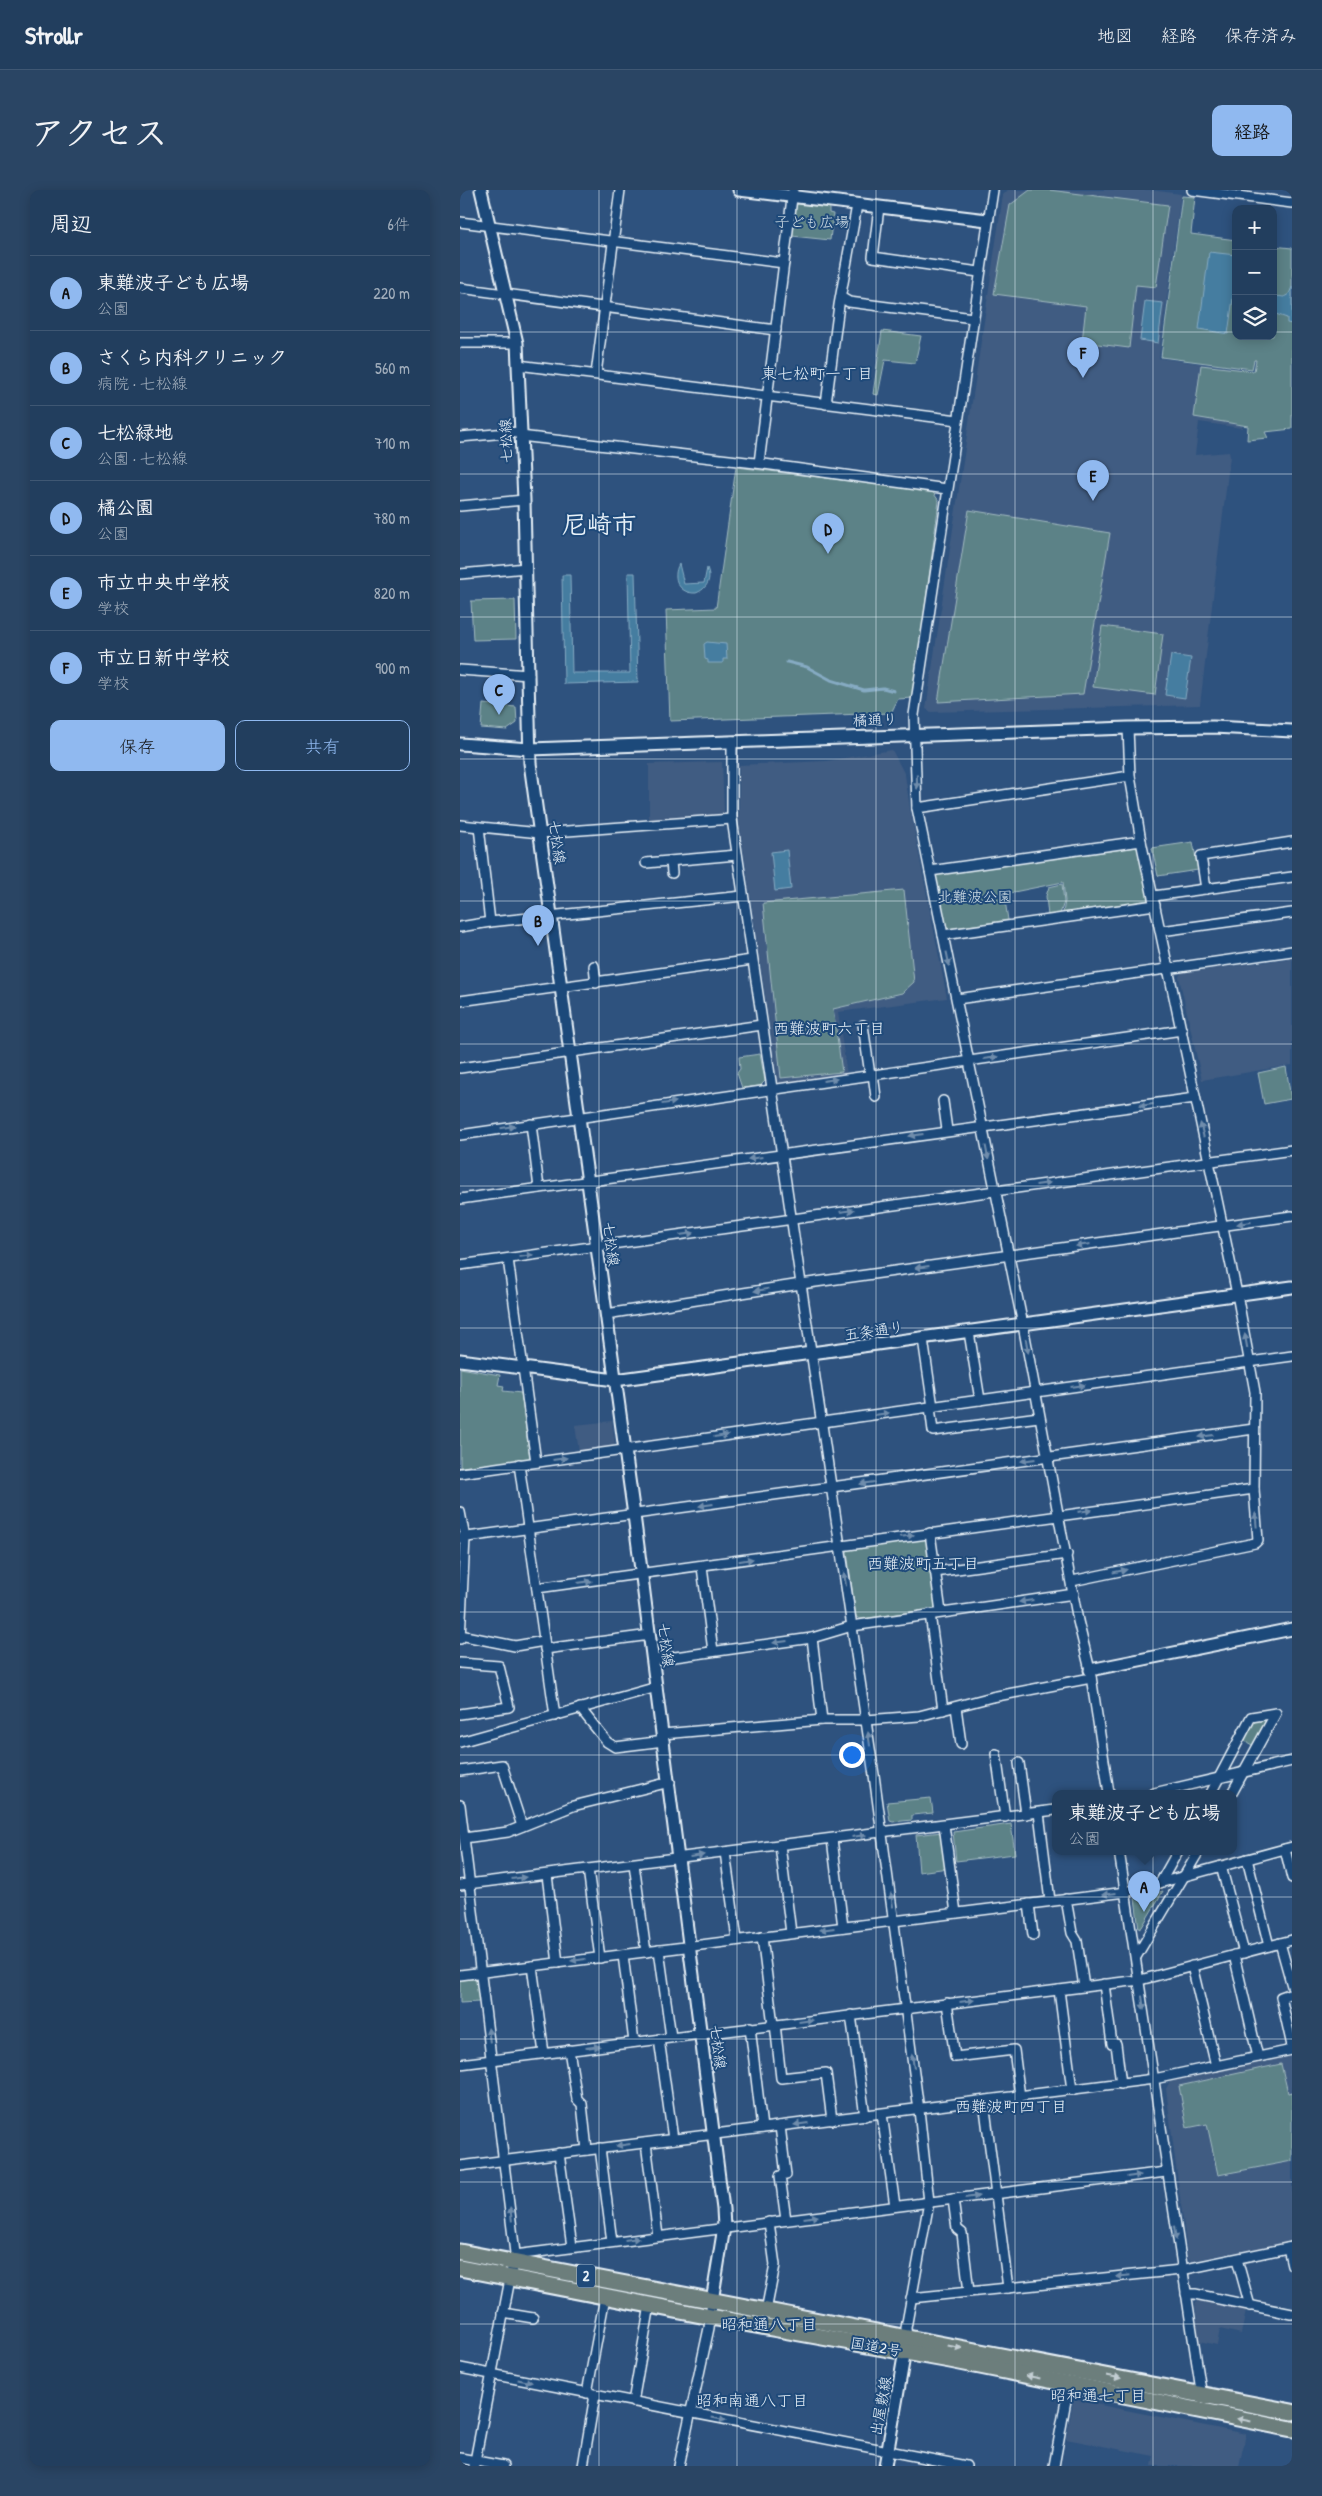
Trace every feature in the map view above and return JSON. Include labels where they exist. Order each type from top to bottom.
[{"type":"highway","name":"国道2号","points":[[460,2252],[514,2259],[766,2311],[1069,2384],[1292,2428]]},
{"type":"highway","name":"国道2号","points":[[460,2268],[711,2317],[906,2345],[1201,2394],[1292,2412]]},
{"type":"street","name":"七松線","points":[[481,190],[505,274],[506,294],[517,342],[524,500],[530,749],[540,833],[670,1782],[714,2135],[724,2227],[712,2301]]},
{"type":"street","points":[[596,374],[620,190]]},
{"type":"street","points":[[739,190],[793,194],[856,205],[988,220]]},
{"type":"street","points":[[993,190],[914,715],[917,808],[1023,1325],[1034,1392],[1090,1674],[1109,1790]]},
{"type":"street","points":[[1192,190],[1292,203]]},
{"type":"street","points":[[759,463],[793,194]]},
{"type":"street","points":[[826,404],[856,205]]},
{"type":"street","points":[[879,208],[873,257],[980,272]]},
{"type":"street","points":[[460,222],[784,263]]},
{"type":"street","points":[[460,288],[776,330]]},
{"type":"street","points":[[842,298],[849,302],[973,318]]},
{"type":"street","points":[[460,343],[517,342]]},
{"type":"street","points":[[518,365],[958,420]]},
{"type":"street","points":[[460,437],[520,434],[759,463],[947,489]]},
{"type":"street","points":[[460,506],[524,500]]},
{"type":"street","points":[[460,574],[526,568]]},
{"type":"street","points":[[460,670],[529,676]]},
{"type":"street","name":"橘通り","points":[[460,744],[530,749],[1128,728],[1213,727],[1292,731]]},
{"type":"street","points":[[1072,1581],[1255,1543],[1258,1540],[1254,1489],[1254,1392],[1237,1294],[1210,1161],[1195,1098],[1170,968],[1141,842],[1130,776],[1128,728]]},
{"type":"street","points":[[732,741],[732,819],[742,896],[823,1422],[883,1833],[929,2202],[906,2328],[906,2345]]},
{"type":"street","points":[[917,808],[1130,776]]},
{"type":"street","points":[[460,825],[540,833],[732,819]]},
{"type":"street","points":[[479,827],[490,922]]},
{"type":"street","points":[[930,871],[1141,842]]},
{"type":"street","points":[[1206,889],[1201,856],[1292,842]]},
{"type":"street","points":[[646,863],[737,855]]},
{"type":"street","points":[[671,861],[672,873]]},
{"type":"street","points":[[943,935],[1155,901],[1206,889],[1292,877]]},
{"type":"street","points":[[460,927],[490,922],[742,896]]},
{"type":"street","points":[[1161,931],[1292,913]]},
{"type":"street","points":[[957,999],[1292,951]]},
{"type":"street","points":[[460,1001],[752,960]]},
{"type":"street","points":[[594,966],[596,982]]},
{"type":"street","points":[[460,1068],[762,1024]]},
{"type":"street","points":[[863,1025],[876,1097]]},
{"type":"street","points":[[460,1135],[579,1116],[1182,1030]]},
{"type":"street","points":[[460,1199],[947,1130],[1195,1098]]},
{"type":"street","points":[[943,1101],[947,1130]]},
{"type":"street","points":[[531,1124],[539,1188]]},
{"type":"street","points":[[460,1266],[1292,1150]]},
{"type":"street","points":[[606,1314],[801,1284],[1292,1216]]},
{"type":"street","points":[[508,1259],[536,1462]]},
{"type":"street","name":"五条通り","points":[[460,1360],[615,1380],[1292,1287]]},
{"type":"street","points":[[969,1332],[980,1400]]},
{"type":"street","points":[[923,1339],[932,1407],[933,1431],[1039,1417]]},
{"type":"street","points":[[460,1472],[1292,1356]]},
{"type":"street","points":[[463,1538],[1254,1429]]},
{"type":"street","points":[[519,1464],[556,1716]]},
{"type":"street","points":[[537,1588],[702,1567],[840,1545],[1254,1489]]},
{"type":"street","points":[[460,1512],[463,1538],[460,1639]]},
{"type":"street","points":[[930,1533],[941,1612]]},
{"type":"street","points":[[936,1572],[1067,1554]]},
{"type":"street","points":[[702,1567],[713,1651]]},
{"type":"street","points":[[653,1660],[812,1638],[852,1626],[1074,1594]]},
{"type":"street","points":[[930,1614],[942,1710]]},
{"type":"street","points":[[580,1708],[607,1742],[615,1747],[663,1738],[822,1720],[866,1720],[919,1716],[1090,1674],[1292,1629]]},
{"type":"street","points":[[460,1635],[515,1646],[650,1635]]},
{"type":"street","points":[[812,1638],[822,1720]]},
{"type":"street","points":[[460,1663],[499,1666],[508,1707],[460,1714]]},
{"type":"street","points":[[460,1742],[657,1686]]},
{"type":"street","points":[[956,1707],[962,1744]]},
{"type":"street","points":[[1213,1790],[1251,1717],[1276,1713],[1234,1790]]},
{"type":"street","points":[[996,1754],[1005,1817]]},
{"type":"street","points":[[1167,1790],[1292,1761]]},
{"type":"street","points":[[1019,1763],[1026,1814]]},
{"type":"street","points":[[460,1771],[502,1765],[522,1826]]},
{"type":"street","points":[[464,1838],[508,1832],[573,1806],[670,1782]]},
{"type":"street","points":[[460,1806],[504,2160],[514,2259],[475,2463]]},
{"type":"street","points":[[460,1886],[1052,1811]]},
{"type":"street","points":[[1039,1813],[1050,1901]]},
{"type":"street","points":[[944,1825],[956,1913]]},
{"type":"street","points":[[832,1839],[843,1927]]},
{"type":"street","points":[[780,1845],[792,1933]]},
{"type":"street","points":[[460,1976],[1126,1892],[1289,1848],[1292,1878]]},
{"type":"street","points":[[725,1852],[737,1940]]},
{"type":"street","points":[[1120,1855],[1140,1980],[1166,2172],[1204,2412]]},
{"type":"street","points":[[1160,1882],[1176,1855]]},
{"type":"street","points":[[1136,1958],[1197,1855]]},
{"type":"street","points":[[1247,1859],[1269,1946]]},
{"type":"street","points":[[634,1864],[646,1952]]},
{"type":"street","points":[[1221,1866],[1258,2057]]},
{"type":"street","points":[[588,1870],[600,1958]]},
{"type":"street","points":[[548,1875],[558,1963]]},
{"type":"street","points":[[1066,1899],[1072,1933],[1077,1941],[1084,1987]]},
{"type":"street","points":[[1029,1904],[1033,1935]]},
{"type":"street","points":[[762,1937],[781,2078],[826,2073],[832,2120]]},
{"type":"street","points":[[460,2064],[1140,1980],[1292,1940]]},
{"type":"street","points":[[1280,1943],[1292,1986]]},
{"type":"street","points":[[660,1950],[671,2037]]},
{"type":"street","points":[[623,1955],[634,2042]]},
{"type":"street","points":[[532,1966],[544,2053]]},
{"type":"street","points":[[1192,1966],[1216,2066]]},
{"type":"street","points":[[1104,1984],[1112,2044],[1116,2044],[1121,2084]]},
{"type":"street","points":[[1059,1990],[1072,2090]]},
{"type":"street","points":[[460,2166],[919,2110],[1154,2079],[1292,2048],[1282,1997],[1292,1993]]},
{"type":"street","points":[[947,2003],[955,2057],[1014,2050],[1020,2097]]},
{"type":"street","points":[[851,2015],[864,2116]]},
{"type":"street","points":[[750,2028],[762,2128]]},
{"type":"street","points":[[659,2039],[673,2139]]},
{"type":"street","points":[[569,2050],[577,2099],[582,2104],[587,2150]]},
{"type":"street","points":[[984,2101],[1008,2288]]},
{"type":"street","points":[[882,2114],[896,2206]]},
{"type":"street","points":[[780,2126],[786,2175],[780,2176],[786,2220]]},
{"type":"street","points":[[646,2143],[658,2236]]},
{"type":"street","points":[[600,2148],[612,2242]]},
{"type":"street","points":[[559,2153],[572,2247]]},
{"type":"street","points":[[514,2259],[572,2247],[1166,2172]]},
{"type":"street","points":[[953,2199],[957,2229],[962,2234],[969,2292]]},
{"type":"street","points":[[766,2311],[775,2265],[769,2222]]},
{"type":"street","points":[[911,2298],[1181,2270],[1290,2248],[1292,2264]]},
{"type":"street","points":[[1237,2259],[1250,2306]]},
{"type":"street","points":[[1186,2294],[1195,2294],[1292,2314]]},
{"type":"street","points":[[583,2466],[605,2296]]},
{"type":"street","points":[[679,2466],[711,2317],[712,2301]]},
{"type":"street","points":[[633,2402],[650,2305]]},
{"type":"street","points":[[503,2313],[533,2318]]},
{"type":"street","name":"出屋敷線","points":[[885,2466],[906,2345]]},
{"type":"street","points":[[460,2368],[966,2466]]},
{"type":"street","points":[[1054,2466],[1069,2384]]},
{"type":"street","points":[[460,2458],[475,2463],[504,2466]]},
{"type":"shaded area","points":[[1008,190],[1150,190],[1181,194],[1159,358],[1249,370],[1242,428],[1199,422],[1195,455],[1229,452],[1230,456],[1200,705],[931,712],[926,709],[1003,195]]},
{"type":"shaded area","points":[[1209,252],[1232,255],[1232,306],[1228,334],[1199,329]]},
{"type":"shaded area","points":[[1292,287],[1292,324],[1287,323],[1287,318],[1277,314],[1277,296],[1284,297],[1289,294]]},
{"type":"shaded area","points":[[1145,301],[1163,303],[1158,343],[1140,340]]},
{"type":"shaded area","points":[[679,564],[684,584],[704,583],[707,568],[709,580],[706,586],[696,593],[690,593],[681,588],[676,580]]},
{"type":"shaded area","points":[[628,573],[635,573],[638,682],[564,684],[562,575],[570,575],[572,673],[630,673]]},
{"type":"shaded area","points":[[707,642],[726,644],[727,659],[723,659],[723,663],[708,663],[708,660],[705,659],[704,644]]},
{"type":"shaded area","points":[[1171,655],[1191,658],[1185,698],[1165,695]]},
{"type":"shaded area","points":[[892,750],[905,775],[947,998],[838,1012],[847,1076],[778,1084],[739,821],[739,765],[827,761]]},
{"type":"shaded area","points":[[722,762],[724,813],[722,815],[649,820],[649,764]]},
{"type":"shaded area","points":[[787,850],[791,889],[775,891],[771,852]]},
{"type":"shaded area","points":[[1292,958],[1292,1065],[1202,1080],[1179,977],[1181,973]]},
{"type":"shaded area","points":[[612,1421],[615,1444],[613,1447],[579,1452],[575,1425]]},
{"type":"shaded area","points":[[1292,2056],[1292,2241],[1192,2261],[1188,2259],[1166,2089],[1170,2081]]},
{"type":"shaded area","points":[[1199,2300],[1244,2309],[1246,2311],[1241,2334],[1220,2329],[1217,2345],[1199,2341],[1195,2303]]},
{"type":"shaded area","points":[[1075,2400],[1246,2434],[1239,2466],[1152,2466],[1154,2456],[1066,2439]]},
{"type":"green space","points":[[1030,190],[1049,190],[1168,205],[1156,287],[1136,285],[1129,348],[1082,342],[1086,306],[994,294],[1010,205]]},
{"type":"green space","points":[[1182,196],[1195,197],[1191,234],[1232,239],[1232,340],[1277,340],[1277,246],[1292,248],[1292,429],[1265,432],[1268,438],[1247,440],[1248,426],[1194,417],[1201,365],[1254,371],[1256,360],[1254,360],[1252,369],[1161,357]]},
{"type":"green space","name":"子ども広場","points":[[796,203],[829,207],[829,213],[833,214],[830,240],[792,236]]},
{"type":"green space","points":[[882,331],[921,336],[915,363],[885,360],[878,395],[873,394]]},
{"type":"green space","points":[[736,467],[932,491],[939,501],[913,698],[898,699],[891,713],[670,721],[666,610],[716,608]]},
{"type":"green space","points":[[969,510],[1110,533],[1083,694],[938,702]]},
{"type":"green space","points":[[515,600],[516,639],[473,640],[471,601]]},
{"type":"green space","points":[[1102,626],[1163,634],[1155,695],[1093,687]]},
{"type":"green space","points":[[483,704],[516,707],[517,723],[507,730],[481,728]]},
{"type":"green space","points":[[1193,842],[1198,870],[1158,876],[1152,848]]},
{"type":"green space","name":"北難波公園","points":[[1137,847],[1149,900],[1063,913],[1065,901],[1063,882],[1004,894],[1008,920],[947,929],[935,875]]},
{"type":"green space","points":[[1062,884],[1064,902],[1060,914],[1048,916],[1046,896],[1049,887]]},
{"type":"green space","points":[[904,890],[914,982],[902,993],[833,1009],[842,1072],[781,1078],[763,903]]},
{"type":"green space","points":[[760,1054],[765,1081],[760,1086],[742,1088],[737,1073],[740,1069],[739,1057]]},
{"type":"green space","points":[[1286,1067],[1291,1099],[1264,1104],[1258,1073]]},
{"type":"green space","points":[[460,1368],[500,1375],[498,1385],[504,1386],[503,1391],[521,1393],[530,1457],[528,1459],[460,1468]]},
{"type":"green space","points":[[926,1538],[929,1541],[938,1606],[935,1609],[860,1619],[856,1617],[847,1552],[849,1549]]},
{"type":"green space","points":[[1268,1718],[1254,1746],[1243,1740],[1253,1721]]},
{"type":"green space","points":[[931,1798],[933,1813],[912,1815],[912,1820],[890,1821],[887,1802]]},
{"type":"green space","points":[[1011,1824],[1015,1854],[956,1861],[953,1832]]},
{"type":"green space","points":[[942,1832],[948,1868],[919,1872],[916,1835]]},
{"type":"green space","points":[[1163,1891],[1142,1927],[1139,1929],[1135,1898]]},
{"type":"green space","points":[[473,1979],[477,1981],[479,2002],[460,2003],[460,1980]]},
{"type":"green space","points":[[1281,2064],[1288,2093],[1292,2092],[1292,2161],[1218,2175],[1207,2124],[1187,2128],[1179,2086]]},
{"type":"waterway","points":[[787,662],[807,667],[831,680],[864,690],[883,688],[894,691]]},
{"type":"place","name":"市立日新中学校","points":[[1083,378]]},
{"type":"place","name":"市立中央中学校","points":[[1093,501]]},
{"type":"place","name":"橘公園","points":[[828,554]]},
{"type":"place","name":"七松緑地","points":[[499,715]]},
{"type":"place","name":"さくら内科クリニック","points":[[538,946]]},
{"type":"place","name":"東難波子ども広場","points":[[1144,1912]]},
{"type":"district","name":"東七松町一丁目","points":[[817,373]]},
{"type":"district","name":"尼崎市","points":[[599,524]]},
{"type":"district","name":"西難波町六丁目","points":[[829,1028]]},
{"type":"district","name":"西難波町五丁目","points":[[923,1563]]},
{"type":"district","name":"西難波町四丁目","points":[[1011,2106]]},
{"type":"district","name":"昭和通八丁目","points":[[769,2324]]},
{"type":"district","name":"昭和通七丁目","points":[[1098,2395]]},
{"type":"district","name":"昭和南通八丁目","points":[[752,2400]]}]
